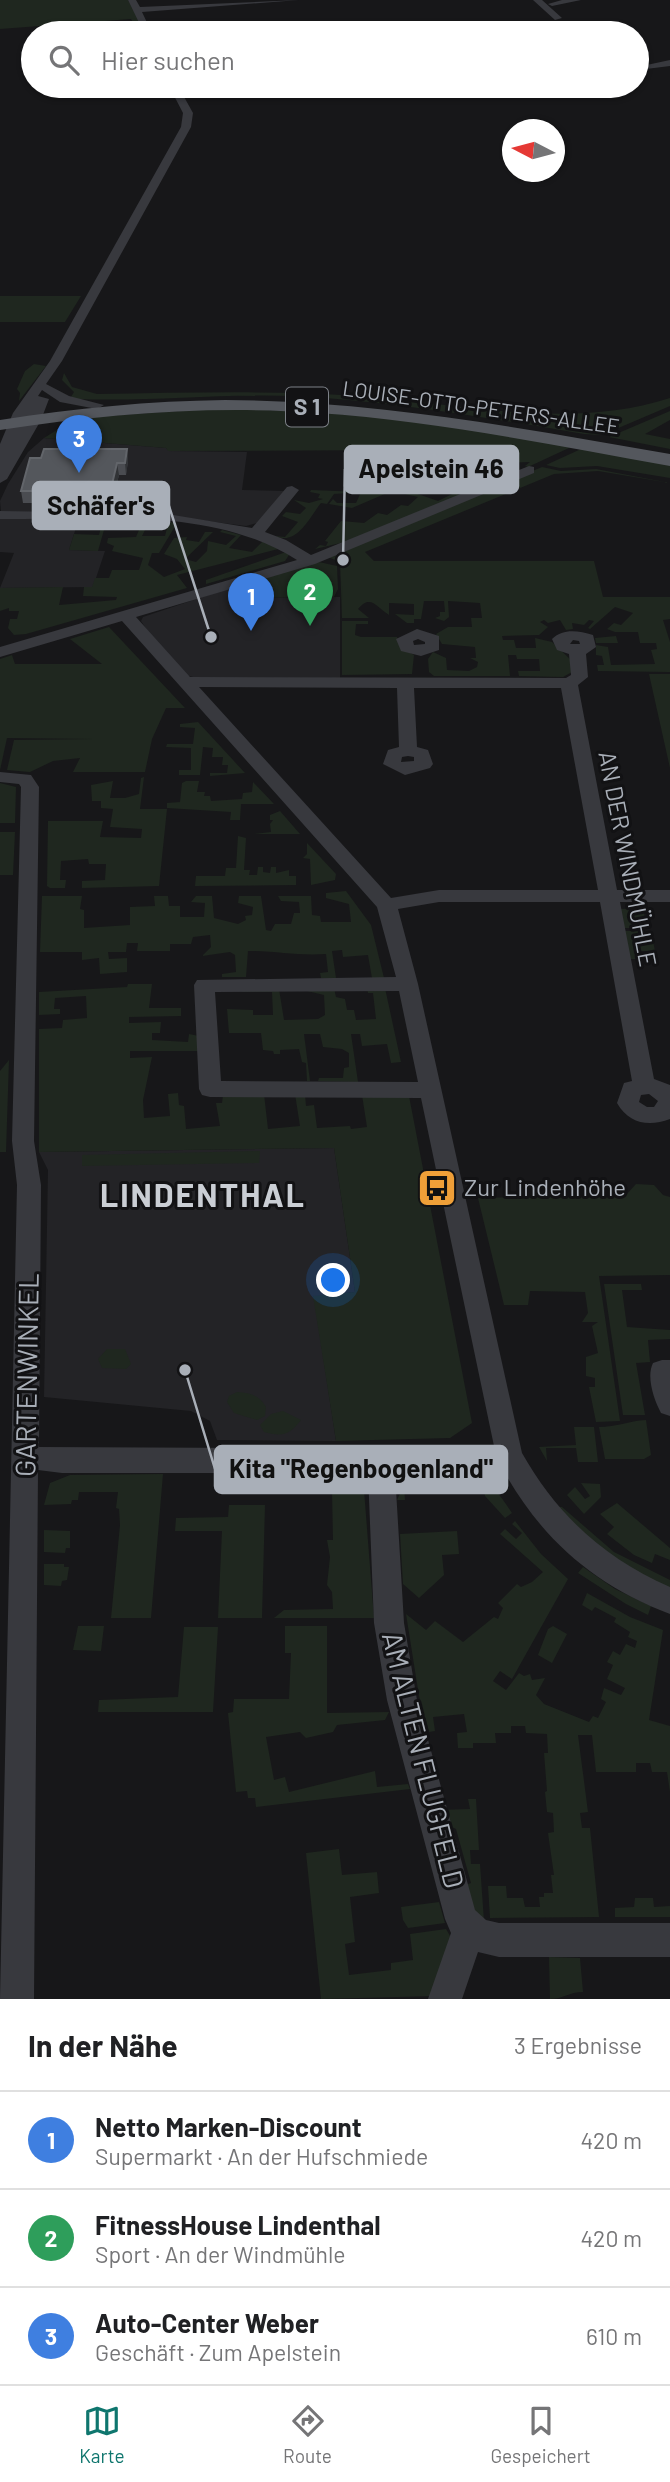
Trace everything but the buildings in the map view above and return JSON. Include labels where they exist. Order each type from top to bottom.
[{"type":"main road","name":"LOUISE-OTTO-PETERS-ALLEE","points":[[18,418],[97,405],[221,398],[331,402],[426,411],[670,460]]},
{"type":"main road","name":"LOUISE-OTTO-PETERS-ALLEE","points":[[18,418],[151,409],[282,406],[409,416],[670,453]]},
{"type":"street","points":[[132,0],[142,21]]},
{"type":"street","points":[[137,10],[295,0]]},
{"type":"street","points":[[537,0],[558,18]]},
{"type":"street","points":[[552,4],[577,0]]},
{"type":"street","points":[[649,66],[670,63]]},
{"type":"street","points":[[0,460],[3,441],[56,361],[186,127],[188,113],[180,98]]},
{"type":"street","points":[[0,479],[18,418],[47,388],[56,361]]},
{"type":"street","points":[[47,388],[65,399],[97,405]]},
{"type":"street","points":[[0,652],[310,561],[529,470]]},
{"type":"street","points":[[255,534],[292,491]]},
{"type":"street","points":[[0,515],[157,517],[201,522],[255,534],[288,545],[310,561]]},
{"type":"street","points":[[125,615],[386,905],[397,934],[509,1455],[526,1489],[576,1548],[634,1586],[670,1601]]},
{"type":"street","points":[[421,651],[424,682]]},
{"type":"street","name":"AN DER WINDMÜHLE","points":[[577,651],[579,677],[569,683],[644,1086]]},
{"type":"street","points":[[184,682],[569,683]]},
{"type":"street","points":[[405,682],[408,750]]},
{"type":"street","name":"GARTENWINKEL","points":[[0,777],[25,779],[30,786],[23,1140],[29,1185],[17,1999]]},
{"type":"street","points":[[386,905],[439,896],[670,896]]},
{"type":"street","points":[[408,984],[204,985],[210,1089],[431,1090]]},
{"type":"street","points":[[670,1371],[662,1371],[670,1405]]},
{"type":"street","points":[[26,1457],[62,1461],[381,1462],[473,1461],[509,1455]]},
{"type":"street","name":"AM ALTEN FLUGFELD","points":[[381,1462],[389,1623],[402,1699],[461,1919],[469,1930]]},
{"type":"street","points":[[445,1999],[469,1930],[499,1940],[670,1940]]},
{"type":"shaded area","points":[[0,0],[128,0],[139,21],[21,21],[21,27],[0,29]]},
{"type":"shaded area","points":[[0,296],[81,296],[65,322],[0,322]]},
{"type":"shaded area","points":[[34,364],[46,366],[19,401],[20,393],[17,389],[25,371]]},
{"type":"shaded area","points":[[64,373],[72,387],[97,394],[325,394],[553,414],[631,408],[670,398],[670,406],[602,435],[331,398],[268,395],[77,399],[71,397],[74,392],[62,380]]},
{"type":"shaded area","points":[[225,408],[389,416],[571,447],[528,467],[525,466],[530,462],[452,465],[451,458],[431,458],[431,465],[416,465],[415,459],[403,459],[404,450],[168,451],[166,448],[44,438],[76,418]]},
{"type":"shaded area","points":[[670,411],[670,420],[645,434],[670,439],[670,449],[609,437]]},
{"type":"shaded area","points":[[44,438],[166,448],[169,451],[247,452],[242,490],[284,491],[257,523],[246,526],[151,514],[1,511],[0,501],[8,484],[28,452]]},
{"type":"shaded area","points":[[581,449],[670,463],[670,478],[597,466],[560,468],[546,465]]},
{"type":"shaded area","points":[[542,467],[561,471],[596,469],[670,483],[598,471],[554,474],[365,552],[374,561],[594,561],[603,597],[670,597],[670,619],[663,620],[670,642],[670,672],[598,671],[597,665],[604,665],[602,656],[596,655],[596,645],[608,647],[611,665],[655,664],[651,650],[657,649],[656,643],[640,643],[638,632],[615,632],[607,629],[614,623],[621,625],[633,613],[615,607],[590,629],[588,628],[594,621],[589,620],[584,625],[572,623],[573,629],[566,630],[560,620],[548,623],[544,620],[540,622],[548,627],[539,635],[502,636],[503,640],[514,640],[516,648],[536,648],[535,638],[552,642],[572,661],[572,672],[563,677],[519,676],[518,671],[540,671],[539,659],[517,659],[516,655],[508,655],[510,676],[434,676],[429,672],[428,659],[433,652],[446,658],[447,670],[469,671],[477,667],[478,662],[470,658],[476,658],[475,647],[442,644],[436,634],[448,627],[472,627],[471,618],[482,618],[480,603],[448,601],[449,617],[444,621],[435,618],[440,616],[440,612],[445,612],[444,601],[424,601],[421,619],[414,619],[414,623],[407,623],[395,614],[414,615],[414,604],[389,603],[389,615],[374,603],[366,602],[358,609],[369,618],[342,618],[340,562],[328,557]]},
{"type":"shaded area","points":[[311,490],[387,493],[352,508],[329,504],[333,499],[337,503],[356,503],[361,492],[334,494],[327,504],[321,503],[296,534],[283,538],[275,536],[285,537],[298,522],[282,516],[286,512],[300,514],[306,508],[294,500],[309,503],[323,499],[318,498],[320,494],[310,492]]},
{"type":"shaded area","points":[[400,493],[415,493],[438,501],[454,493],[461,495],[349,541],[315,549],[320,545],[326,546],[328,542],[325,541],[341,521],[364,523],[378,513],[387,515],[401,505],[408,506],[418,497]]},
{"type":"shaded area","points":[[79,518],[69,550],[105,551],[93,587],[0,588],[14,553],[0,552],[0,519]]},
{"type":"shaded area","points":[[82,520],[104,520],[106,523],[98,551],[69,550],[74,534],[99,535],[102,523]]},
{"type":"shaded area","points":[[161,521],[177,523],[159,553],[152,553],[148,565],[164,577],[185,569],[177,559],[164,554],[174,538],[187,537],[186,540],[199,542],[205,532],[213,532],[185,559],[196,562],[207,551],[208,541],[226,545],[236,536],[220,532],[222,530],[241,535],[229,548],[252,552],[263,541],[282,548],[177,575],[187,588],[26,634],[14,635],[8,628],[10,619],[17,619],[19,611],[9,611],[9,608],[0,611],[0,588],[63,587],[59,605],[116,600],[117,597],[83,596],[84,587],[92,587],[95,578],[109,578],[112,570],[139,570],[143,558],[112,551],[114,546],[107,543],[108,538],[136,537],[139,530],[145,530],[142,536],[165,536],[168,524]]},
{"type":"shaded area","points":[[286,552],[289,555],[285,561],[206,584],[206,580]]},
{"type":"shaded area","points":[[319,562],[337,566],[338,589],[334,597],[237,598],[237,586]]},
{"type":"shaded area","points":[[232,587],[235,590],[235,598],[340,597],[340,678],[201,679],[185,675],[156,644],[141,621],[143,617]]},
{"type":"shaded area","points":[[342,621],[368,621],[368,624],[356,624],[355,635],[361,637],[397,637],[400,647],[414,655],[412,674],[342,675]]},
{"type":"shaded area","points":[[109,627],[185,708],[166,708],[152,739],[145,772],[73,772],[80,758],[53,761],[30,772],[7,770],[14,740],[92,739],[7,738],[0,770],[0,659],[12,655],[15,664],[102,664],[70,639]]},
{"type":"shaded area","points":[[616,636],[618,643],[596,643],[595,638]]},
{"type":"shaded area","points":[[649,674],[670,674],[670,768]]},
{"type":"shaded area","points":[[198,722],[245,773],[210,776],[210,773],[227,773],[228,765],[222,765],[223,757],[212,757],[213,748],[203,747],[200,775],[179,775],[179,770],[191,770],[191,748],[166,747],[167,744],[193,744],[195,728],[180,727],[180,724]]},
{"type":"shaded area","points":[[144,777],[140,809],[167,809],[159,886],[82,888],[82,881],[105,880],[106,864],[89,864],[88,859],[61,861],[60,880],[66,880],[65,888],[47,886],[48,821],[103,821],[100,837],[141,838],[142,829],[110,827],[113,809],[101,808],[101,801],[92,801],[91,785],[113,781],[110,798],[125,798],[139,794],[141,778]]},
{"type":"shaded area","points":[[199,781],[197,792],[205,792],[204,796],[210,796],[211,801],[242,799],[243,793],[252,792],[253,782],[274,804],[241,804],[240,820],[230,820],[231,812],[167,808],[167,803],[180,802],[182,783]]},
{"type":"shaded area","points":[[0,783],[16,787],[15,823],[0,823]]},
{"type":"shaded area","points":[[280,811],[300,834],[254,834],[271,832],[270,824],[273,820],[270,820],[270,815]]},
{"type":"shaded area","points":[[0,832],[15,832],[13,875],[0,875]]},
{"type":"shaded area","points":[[238,836],[246,838],[244,870],[250,870],[249,875],[257,875],[258,867],[263,867],[263,872],[270,873],[271,867],[276,867],[276,873],[289,870],[289,876],[296,876],[296,885],[195,886],[196,876],[225,876],[226,868],[236,868]]},
{"type":"shaded area","points":[[307,843],[336,874],[335,880],[311,885],[310,859],[303,858],[307,854]]},
{"type":"shaded area","points":[[346,891],[371,925],[384,978],[372,978],[368,955],[343,957],[342,950],[332,951],[336,978],[321,978],[320,973],[328,972],[326,954],[248,951],[246,977],[222,977],[222,974],[236,972],[235,955],[230,952],[202,956],[211,947],[210,935],[193,937],[191,944],[170,944],[170,951],[137,951],[138,943],[127,943],[126,952],[108,952],[109,959],[127,958],[127,972],[100,974],[99,958],[82,960],[82,952],[40,952],[42,896],[82,896],[80,909],[84,910],[84,928],[130,925],[130,907],[155,906],[154,896],[168,896],[169,906],[180,906],[180,917],[204,917],[205,903],[191,902],[196,896],[212,896],[214,918],[238,924],[246,920],[245,916],[252,915],[253,907],[238,903],[239,896],[261,896],[266,930],[271,931],[275,924],[291,924],[294,913],[300,913],[299,902],[281,901],[278,896],[311,896],[312,915],[320,916],[321,922],[351,922],[349,904],[326,898],[326,893]]},
{"type":"shaded area","points":[[643,908],[647,928],[620,928],[620,909]]},
{"type":"shaded area","points":[[621,931],[651,931],[655,951],[635,951],[636,959],[630,959]]},
{"type":"shaded area","points":[[128,984],[152,984],[149,1008],[181,1008],[181,1016],[129,1017],[129,1023],[161,1022],[160,1033],[152,1033],[152,1040],[188,1042],[189,1034],[199,1036],[200,1051],[130,1051],[130,1058],[152,1057],[143,1100],[144,1118],[170,1116],[168,1094],[178,1093],[179,1105],[184,1106],[186,1129],[220,1126],[216,1103],[222,1103],[223,1095],[264,1094],[268,1129],[300,1126],[295,1094],[305,1094],[306,1106],[314,1105],[317,1128],[350,1126],[351,1129],[367,1127],[362,1095],[409,1096],[472,1423],[450,1438],[336,1441],[313,1296],[355,1292],[334,1148],[39,1152],[39,1029],[62,1028],[63,1020],[87,1018],[86,996],[55,998],[54,1009],[60,1009],[60,1014],[39,1015],[39,992],[127,987]]},
{"type":"shaded area","points":[[334,988],[336,997],[345,999],[347,1010],[354,1010],[356,1020],[376,1019],[373,993],[368,993],[367,988],[385,988],[401,1062],[391,1063],[387,1044],[362,1046],[360,1034],[351,1034],[358,1082],[318,1081],[319,1078],[343,1078],[344,1068],[349,1067],[349,1053],[342,1049],[323,1047],[320,1034],[304,1034],[310,1081],[307,1081],[306,1063],[302,1062],[299,1049],[280,1050],[280,1054],[274,1054],[273,1051],[263,1050],[261,1033],[229,1033],[227,1009],[253,1010],[253,1015],[273,1015],[272,992],[242,992],[244,989],[279,989],[284,1020],[318,1019],[325,1015],[324,995],[307,991]]},
{"type":"shaded area","points":[[9,1060],[6,1152],[0,1152],[0,1071]]},
{"type":"shaded area","points":[[334,1148],[355,1292],[314,1297],[336,1441],[217,1440],[210,1421],[191,1411],[44,1397],[48,1170],[39,1152]]},
{"type":"shaded area","points":[[260,1151],[259,1163],[82,1166],[82,1155]]},
{"type":"shaded area","points":[[636,1184],[654,1185],[663,1195],[670,1197],[670,1275],[599,1276],[620,1421],[596,1422],[589,1387],[595,1387],[595,1378],[586,1376],[586,1357],[598,1353],[592,1326],[598,1322],[582,1322],[588,1313],[585,1292],[530,1291],[528,1305],[504,1305],[478,1198],[626,1195]]},
{"type":"shaded area","points":[[604,1284],[641,1284],[642,1290],[622,1290],[627,1327],[670,1330],[670,1339],[648,1340],[650,1362],[636,1363],[645,1415],[623,1415]]},
{"type":"shaded area","points":[[107,1349],[125,1349],[131,1364],[126,1369],[102,1368],[98,1359]]},
{"type":"shaded area","points":[[237,1392],[257,1397],[266,1407],[265,1416],[257,1420],[234,1413],[227,1402],[229,1396]]},
{"type":"shaded area","points":[[283,1411],[301,1420],[285,1434],[264,1432],[260,1425],[271,1414]]},
{"type":"shaded area","points":[[646,1420],[651,1455],[644,1459],[605,1459],[599,1427]]},
{"type":"shaded area","points":[[574,1427],[594,1427],[598,1462],[578,1462],[576,1448],[546,1448],[547,1461],[539,1447],[576,1445]]},
{"type":"shaded area","points":[[451,1473],[473,1476],[492,1487],[512,1513],[505,1518],[485,1496],[482,1482],[404,1485],[418,1474]]},
{"type":"shaded area","points":[[163,1474],[151,1618],[111,1618],[120,1525],[119,1509],[116,1508],[118,1492],[79,1492],[78,1500],[72,1500],[71,1504],[44,1505],[50,1483],[70,1475]]},
{"type":"shaded area","points":[[275,1474],[345,1475],[364,1490],[374,1618],[274,1618],[284,1610],[333,1609],[332,1592],[327,1585],[330,1557],[327,1540],[333,1540],[332,1491],[275,1492]]},
{"type":"shaded area","points":[[581,1483],[600,1484],[601,1497],[584,1514],[567,1495],[575,1487],[585,1499],[590,1496]]},
{"type":"shaded area","points":[[404,1485],[405,1500],[397,1500]]},
{"type":"shaded area","points":[[617,1503],[670,1548],[670,1560],[655,1554],[652,1563],[634,1555],[607,1534],[614,1527],[600,1514]]},
{"type":"shaded area","points":[[229,1505],[265,1505],[262,1618],[218,1618],[222,1531],[175,1531],[176,1518],[228,1517]]},
{"type":"shaded area","points":[[555,1507],[562,1507],[614,1552],[670,1580],[670,1589],[613,1560]]},
{"type":"shaded area","points":[[515,1521],[541,1554],[568,1579],[512,1679],[500,1671],[493,1681],[506,1690],[519,1673],[524,1676],[530,1674],[532,1680],[545,1678],[536,1695],[544,1704],[589,1722],[593,1716],[598,1718],[606,1702],[601,1699],[604,1688],[621,1695],[625,1688],[607,1679],[613,1665],[607,1662],[613,1651],[620,1655],[626,1644],[635,1648],[637,1641],[628,1637],[630,1632],[614,1622],[616,1618],[595,1607],[592,1611],[582,1605],[587,1593],[630,1617],[663,1630],[649,1720],[670,1726],[670,1792],[667,1772],[652,1772],[650,1763],[636,1763],[636,1772],[596,1772],[592,1735],[578,1735],[588,1812],[580,1813],[582,1828],[590,1828],[599,1917],[490,1918],[488,1886],[506,1886],[507,1898],[523,1898],[525,1907],[540,1907],[539,1897],[544,1897],[544,1893],[553,1893],[551,1875],[554,1875],[548,1833],[554,1832],[553,1813],[547,1812],[545,1792],[544,1753],[548,1753],[547,1734],[526,1733],[525,1726],[511,1726],[511,1733],[495,1733],[496,1743],[473,1743],[473,1748],[458,1748],[457,1733],[467,1732],[464,1714],[433,1717],[435,1731],[429,1732],[419,1696],[406,1614],[426,1630],[435,1621],[463,1642],[494,1617],[498,1619],[503,1608],[498,1603],[517,1584],[521,1587],[532,1582],[543,1572],[500,1534],[505,1529],[516,1539],[522,1533],[512,1524]]},
{"type":"shaded area","points":[[44,1530],[70,1531],[70,1548],[66,1548],[65,1553],[44,1552]]},
{"type":"shaded area","points":[[457,1531],[459,1554],[442,1555],[444,1575],[419,1598],[403,1584],[400,1534]]},
{"type":"shaded area","points":[[44,1564],[64,1564],[64,1567],[69,1567],[67,1580],[62,1581],[61,1586],[44,1585]]},
{"type":"shaded area","points":[[583,1567],[615,1589],[651,1606],[648,1615],[578,1573]]},
{"type":"shaded area","points":[[78,1626],[104,1626],[101,1651],[73,1650]]},
{"type":"shaded area","points":[[285,1626],[327,1626],[327,1713],[389,1712],[385,1720],[337,1725],[333,1732],[306,1738],[300,1732],[266,1737],[274,1780],[285,1777],[289,1792],[375,1771],[377,1787],[408,1784],[410,1789],[256,1807],[255,1798],[248,1798],[247,1791],[236,1792],[228,1713],[233,1712],[234,1699],[289,1699],[291,1653],[285,1653]]},
{"type":"shaded area","points":[[553,1626],[567,1634],[552,1663],[538,1655],[548,1629]]},
{"type":"shaded area","points":[[184,1627],[218,1627],[213,1712],[98,1712],[99,1700],[178,1697]]},
{"type":"shaded area","points":[[468,1799],[476,1799],[479,1850],[470,1850],[471,1864],[480,1864],[484,1921],[479,1922],[462,1886],[471,1883],[456,1829],[444,1823],[440,1810],[470,1809]]},
{"type":"shaded area","points":[[339,1849],[342,1875],[377,1872],[379,1893],[350,1897],[355,1942],[345,1944],[349,1975],[391,1970],[391,1963],[413,1960],[410,1934],[446,1929],[453,1941],[436,1996],[321,1999],[306,1853]]},
{"type":"shaded area","points":[[635,1898],[653,1898],[654,1907],[670,1906],[670,1917],[615,1917],[615,1908],[634,1907]]},
{"type":"shaded area","points":[[439,1902],[445,1923],[408,1928],[403,1920],[401,1907]]},
{"type":"shaded area","points":[[549,1957],[580,1958],[583,1992],[550,1999]]},
{"type":"place","name":"Auto-Center Weber","points":[[79,473]]},
{"type":"place","name":"Apelstein 46","points":[[343,560]]},
{"type":"place","name":"FitnessHouse Lindenthal","points":[[310,626]]},
{"type":"place","name":"Netto Marken-Discount","points":[[251,631]]},
{"type":"place","name":"Schäfer's","points":[[211,637]]},
{"type":"place","name":"Zur Lindenhöhe","points":[[437,1188]]},
{"type":"place","name":"Kita \"Regenbogenland\"","points":[[185,1370]]},
{"type":"district","name":"LINDENTHAL","points":[[203,1196]]}]
